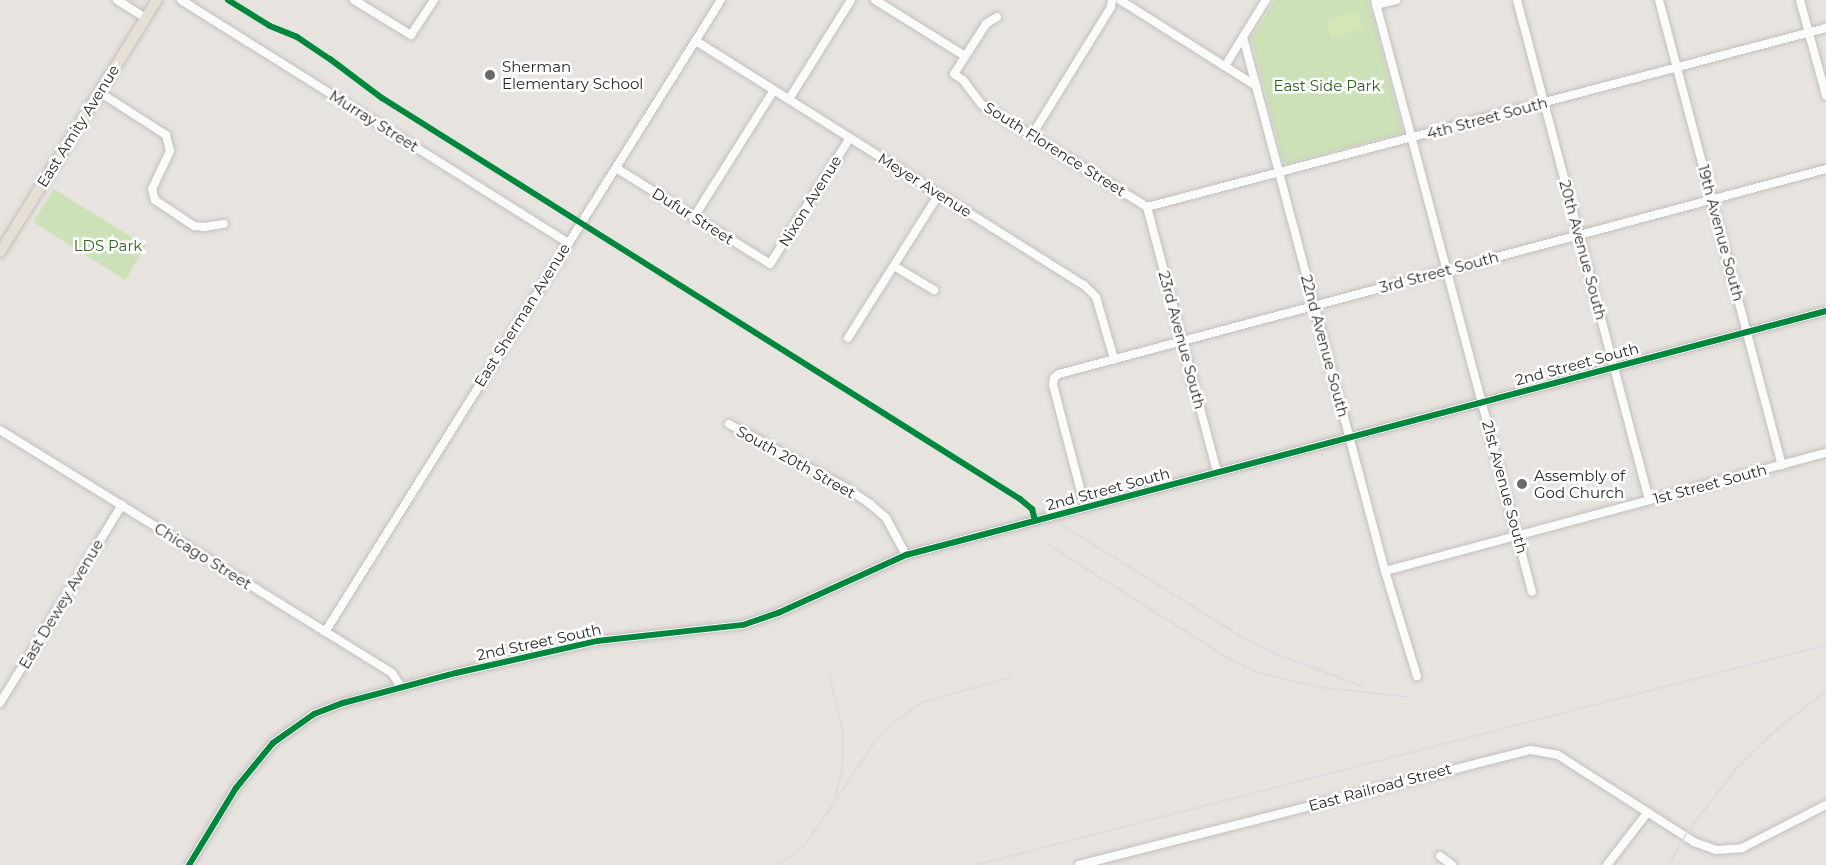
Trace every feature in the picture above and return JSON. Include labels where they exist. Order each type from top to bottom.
[{"type":"main road","name":"East Amity Avenue","points":[[0,252],[157,0]]},
{"type":"street","points":[[117,0],[146,18]]},
{"type":"street","name":"Murray Street","points":[[181,0],[568,243]]},
{"type":"street","points":[[354,0],[411,35],[434,0]]},
{"type":"street","name":"East Sherman Avenue","points":[[325,632],[721,0]]},
{"type":"street","points":[[789,99],[851,0]]},
{"type":"street","points":[[875,0],[965,56],[986,24],[998,17]]},
{"type":"street","points":[[1032,135],[1111,8],[1112,0]]},
{"type":"street","points":[[1120,0],[1256,86]]},
{"type":"street","points":[[1225,66],[1266,0]]},
{"type":"street","points":[[1376,3],[1396,0]]},
{"type":"street","name":"20th Avenue South","points":[[1517,0],[1649,500]]},
{"type":"street","name":"19th Avenue South","points":[[1659,0],[1782,465]]},
{"type":"street","points":[[1800,0],[1826,96]]},
{"type":"street","name":"21st Avenue South","points":[[1376,3],[1532,592]]},
{"type":"street","name":"4th Street South","points":[[1147,207],[1826,28]]},
{"type":"street","name":"22nd Avenue South","points":[[1243,37],[1385,571],[1417,676]]},
{"type":"street","name":"Meyer Avenue","points":[[696,41],[1090,290],[1102,313],[1114,359]]},
{"type":"street","name":"South Florence Street","points":[[965,56],[954,74],[963,80],[981,104],[1147,207]]},
{"type":"street","points":[[694,217],[774,90]]},
{"type":"street","points":[[99,92],[166,135],[170,151],[152,189],[155,200],[194,226],[224,224]]},
{"type":"street","name":"Nixon Avenue","points":[[770,264],[850,138]]},
{"type":"street","name":"Dufur Street","points":[[616,168],[770,264]]},
{"type":"street","name":"3rd Street South","points":[[1085,507],[1053,385],[1054,378],[1059,374],[1826,169]]},
{"type":"street","points":[[848,338],[939,194]]},
{"type":"street","name":"23rd Avenue South","points":[[1147,207],[1217,472]]},
{"type":"street","points":[[894,266],[934,290]]},
{"type":"street","name":"2nd Street South","points":[[189,865],[236,788],[273,743],[314,714],[401,687],[597,641],[743,625],[778,614],[906,555],[1826,311]]},
{"type":"street","name":"South 20th Street","points":[[729,424],[848,489],[870,504],[886,518],[906,555]]},
{"type":"street","name":"Chicago Street","points":[[0,430],[392,674],[401,687]]},
{"type":"street","name":"1st Street South","points":[[1385,571],[1826,453]]},
{"type":"street","name":"East Dewey Avenue","points":[[0,704],[122,505]]},
{"type":"street","name":"East Railroad Street","points":[[1079,865],[1531,750],[1558,755],[1665,825],[1694,842],[1716,850],[1742,848],[1826,805]]},
{"type":"street","points":[[1606,865],[1647,813]]},
{"type":"street","points":[[1440,856],[1452,865]]},
{"type":"green space","name":"East Side Park","points":[[1275,0],[1368,0],[1403,133],[1284,164],[1251,38]]},
{"type":"green space","points":[[1358,12],[1362,29],[1331,38],[1326,20]]},
{"type":"green space","name":"LDS Park","points":[[54,189],[146,246],[125,280],[33,222]]},
{"type":"railway","points":[[1062,525],[1240,636],[1271,652],[1362,686]]},
{"type":"railway","points":[[1049,545],[1228,658],[1260,673],[1318,687],[1408,697]]},
{"type":"railway","points":[[976,865],[1826,645]]},
{"type":"railway","points":[[829,674],[843,731],[842,774],[836,793]]},
{"type":"railway","points":[[778,865],[803,847],[874,743],[889,726],[923,702],[1012,677]]},
{"type":"railway","points":[[1669,865],[1688,831],[1736,769],[1775,731],[1826,691]]},
{"type":"cycle path","points":[[228,0],[270,26],[297,37],[382,98],[1020,499],[1032,509],[1035,520]]},
{"type":"cycle path","points":[[189,865],[236,788],[273,743],[314,714],[343,703],[456,673],[597,641],[743,625],[778,613],[906,555],[1826,311]]},
{"type":"place","name":"Sherman Elementary School","points":[[490,75]]},
{"type":"place","name":"Assembly of God Church","points":[[1522,484]]}]
